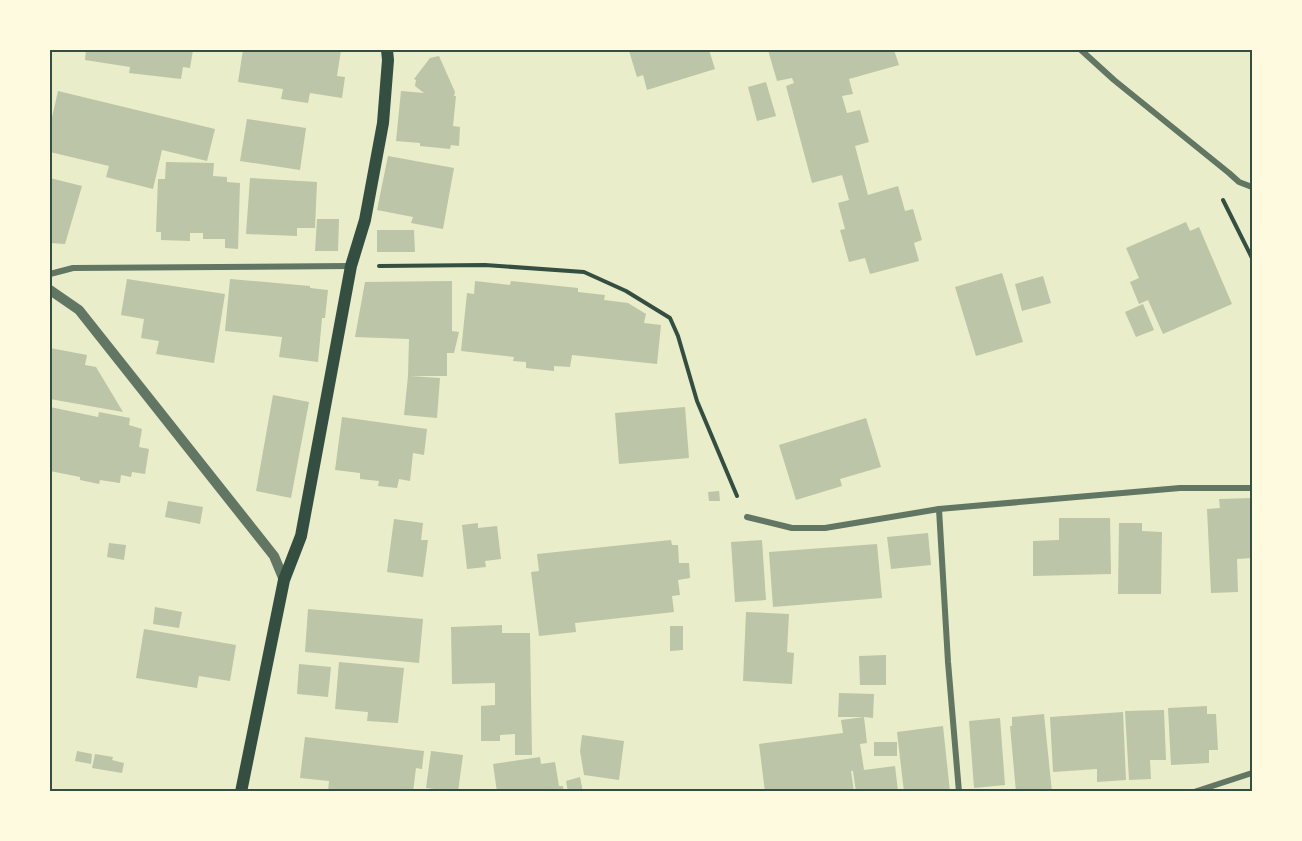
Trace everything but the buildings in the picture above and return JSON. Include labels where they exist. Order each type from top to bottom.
[{"type":"main road","points":[[241,792],[284,580],[301,536],[351,266],[365,220],[383,123],[387,50]]},
{"type":"street","points":[[1081,50],[1114,80],[1239,182],[1252,187]]},
{"type":"street","points":[[50,274],[73,268],[351,266]]},
{"type":"street","points":[[50,290],[79,310],[274,556],[284,580]]},
{"type":"street","points":[[747,517],[792,528],[825,528],[939,509],[1180,488],[1252,488]]},
{"type":"street","points":[[939,509],[948,662],[959,792]]},
{"type":"street","points":[[1194,792],[1252,773]]},
{"type":"path","points":[[1228,173],[1219,188],[1252,258]]},
{"type":"path","points":[[351,266],[485,265],[584,272],[626,291],[670,318],[678,336],[697,401],[747,517]]}]
